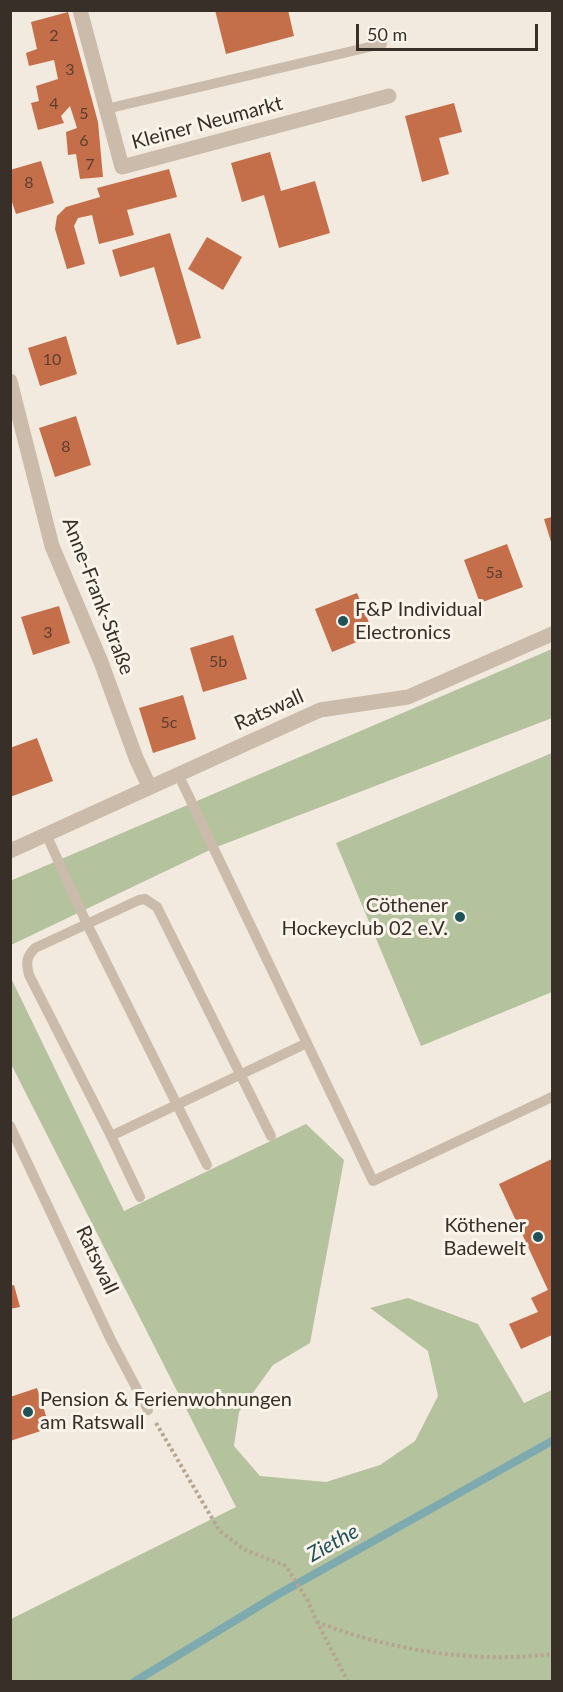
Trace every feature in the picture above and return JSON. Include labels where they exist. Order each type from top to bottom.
[{"type":"street","name":"Kleiner Neumarkt","points":[[81,10],[122,166],[389,96]]},
{"type":"street","name":"Anne-Frank-Straße","points":[[10,381],[52,546],[101,662],[136,758],[149,786]]},
{"type":"street","name":"Ratswall","points":[[10,851],[320,710],[408,697],[552,634]]},
{"type":"lane","points":[[106,109],[382,44]]},
{"type":"lane","points":[[178,774],[373,1181],[552,1097]]},
{"type":"lane","points":[[46,834],[87,924],[207,1165]]},
{"type":"lane","points":[[140,1197],[29,975],[28,955],[35,948],[139,900],[145,899],[157,907],[271,1136]]},
{"type":"lane","points":[[111,1136],[307,1043]]},
{"type":"lane","name":"Ratswall","points":[[10,1126],[110,1338],[148,1410]]},
{"type":"path","points":[[148,1410],[219,1530],[243,1549],[286,1566],[308,1601],[348,1682]]},
{"type":"path","points":[[317,1622],[348,1635],[407,1648],[468,1655],[552,1654]]},
{"type":"green space","points":[[552,649],[552,718],[214,848],[11,945],[10,881]]},
{"type":"green space","name":"Cöthener Hockeyclub 02 e.V.","points":[[552,753],[552,992],[421,1046],[336,843]]},
{"type":"green space","points":[[10,976],[124,1211],[306,1124],[344,1160],[310,1343],[273,1365],[239,1412],[234,1446],[260,1476],[326,1482],[380,1465],[415,1441],[438,1396],[428,1351],[370,1308],[408,1298],[478,1324],[524,1403],[552,1390],[552,1681],[11,1681],[11,1619],[236,1507],[11,1064]]},
{"type":"building","points":[[215,10],[288,10],[294,36],[226,54]]},
{"type":"building","points":[[68,12],[98,122],[103,177],[80,179],[76,154],[68,155],[66,132],[77,128],[70,106],[61,116],[64,123],[38,130],[31,103],[39,101],[36,86],[58,79],[54,60],[29,66],[26,53],[37,49],[31,22]]},
{"type":"building","points":[[454,103],[462,132],[439,138],[449,174],[422,182],[405,116]]},
{"type":"building","points":[[270,152],[281,191],[315,181],[330,233],[279,248],[264,195],[242,202],[231,163]]},
{"type":"building","points":[[41,161],[54,203],[16,214],[10,196],[10,170]]},
{"type":"building","points":[[169,169],[177,197],[127,210],[134,235],[99,244],[92,215],[78,218],[74,226],[85,264],[67,269],[55,229],[57,216],[66,207],[100,197],[97,188]]},
{"type":"building","points":[[170,233],[201,338],[177,345],[154,267],[120,277],[112,250]]},
{"type":"building","points":[[207,237],[242,257],[223,290],[188,269]]},
{"type":"building","points":[[66,336],[77,374],[40,386],[28,348]]},
{"type":"building","points":[[76,416],[91,465],[55,477],[39,428]]},
{"type":"building","points":[[552,517],[552,545],[544,519]]},
{"type":"building","points":[[507,544],[523,587],[480,603],[464,560]]},
{"type":"building","points":[[357,593],[374,635],[332,652],[315,609]]},
{"type":"building","points":[[59,606],[70,643],[33,655],[21,617]]},
{"type":"building","points":[[233,635],[247,679],[203,692],[190,648]]},
{"type":"building","points":[[183,695],[196,739],[153,753],[139,708]]},
{"type":"building","points":[[37,738],[53,781],[10,797],[10,748]]},
{"type":"building","name":"Köthener Badewelt","points":[[552,1159],[552,1335],[521,1349],[509,1324],[538,1312],[531,1298],[548,1290],[499,1184]]},
{"type":"building","points":[[14,1285],[20,1307],[10,1309],[10,1286]]},
{"type":"building","name":"Pension & Ferienwohnungen am Ratswall","points":[[37,1388],[50,1428],[10,1441],[10,1397]]},
{"type":"waterway","name":"Ziethe","points":[[134,1682],[277,1595],[552,1441]]},
{"type":"place","name":"F&P Individual Electronics","points":[[343,621]]},
{"type":"place","name":"Cöthener Hockeyclub 02 e.V.","points":[[460,917]]},
{"type":"place","name":"Köthener Badewelt","points":[[538,1237]]},
{"type":"place","name":"Pension & Ferienwohnungen am Ratswall","points":[[28,1412]]}]
